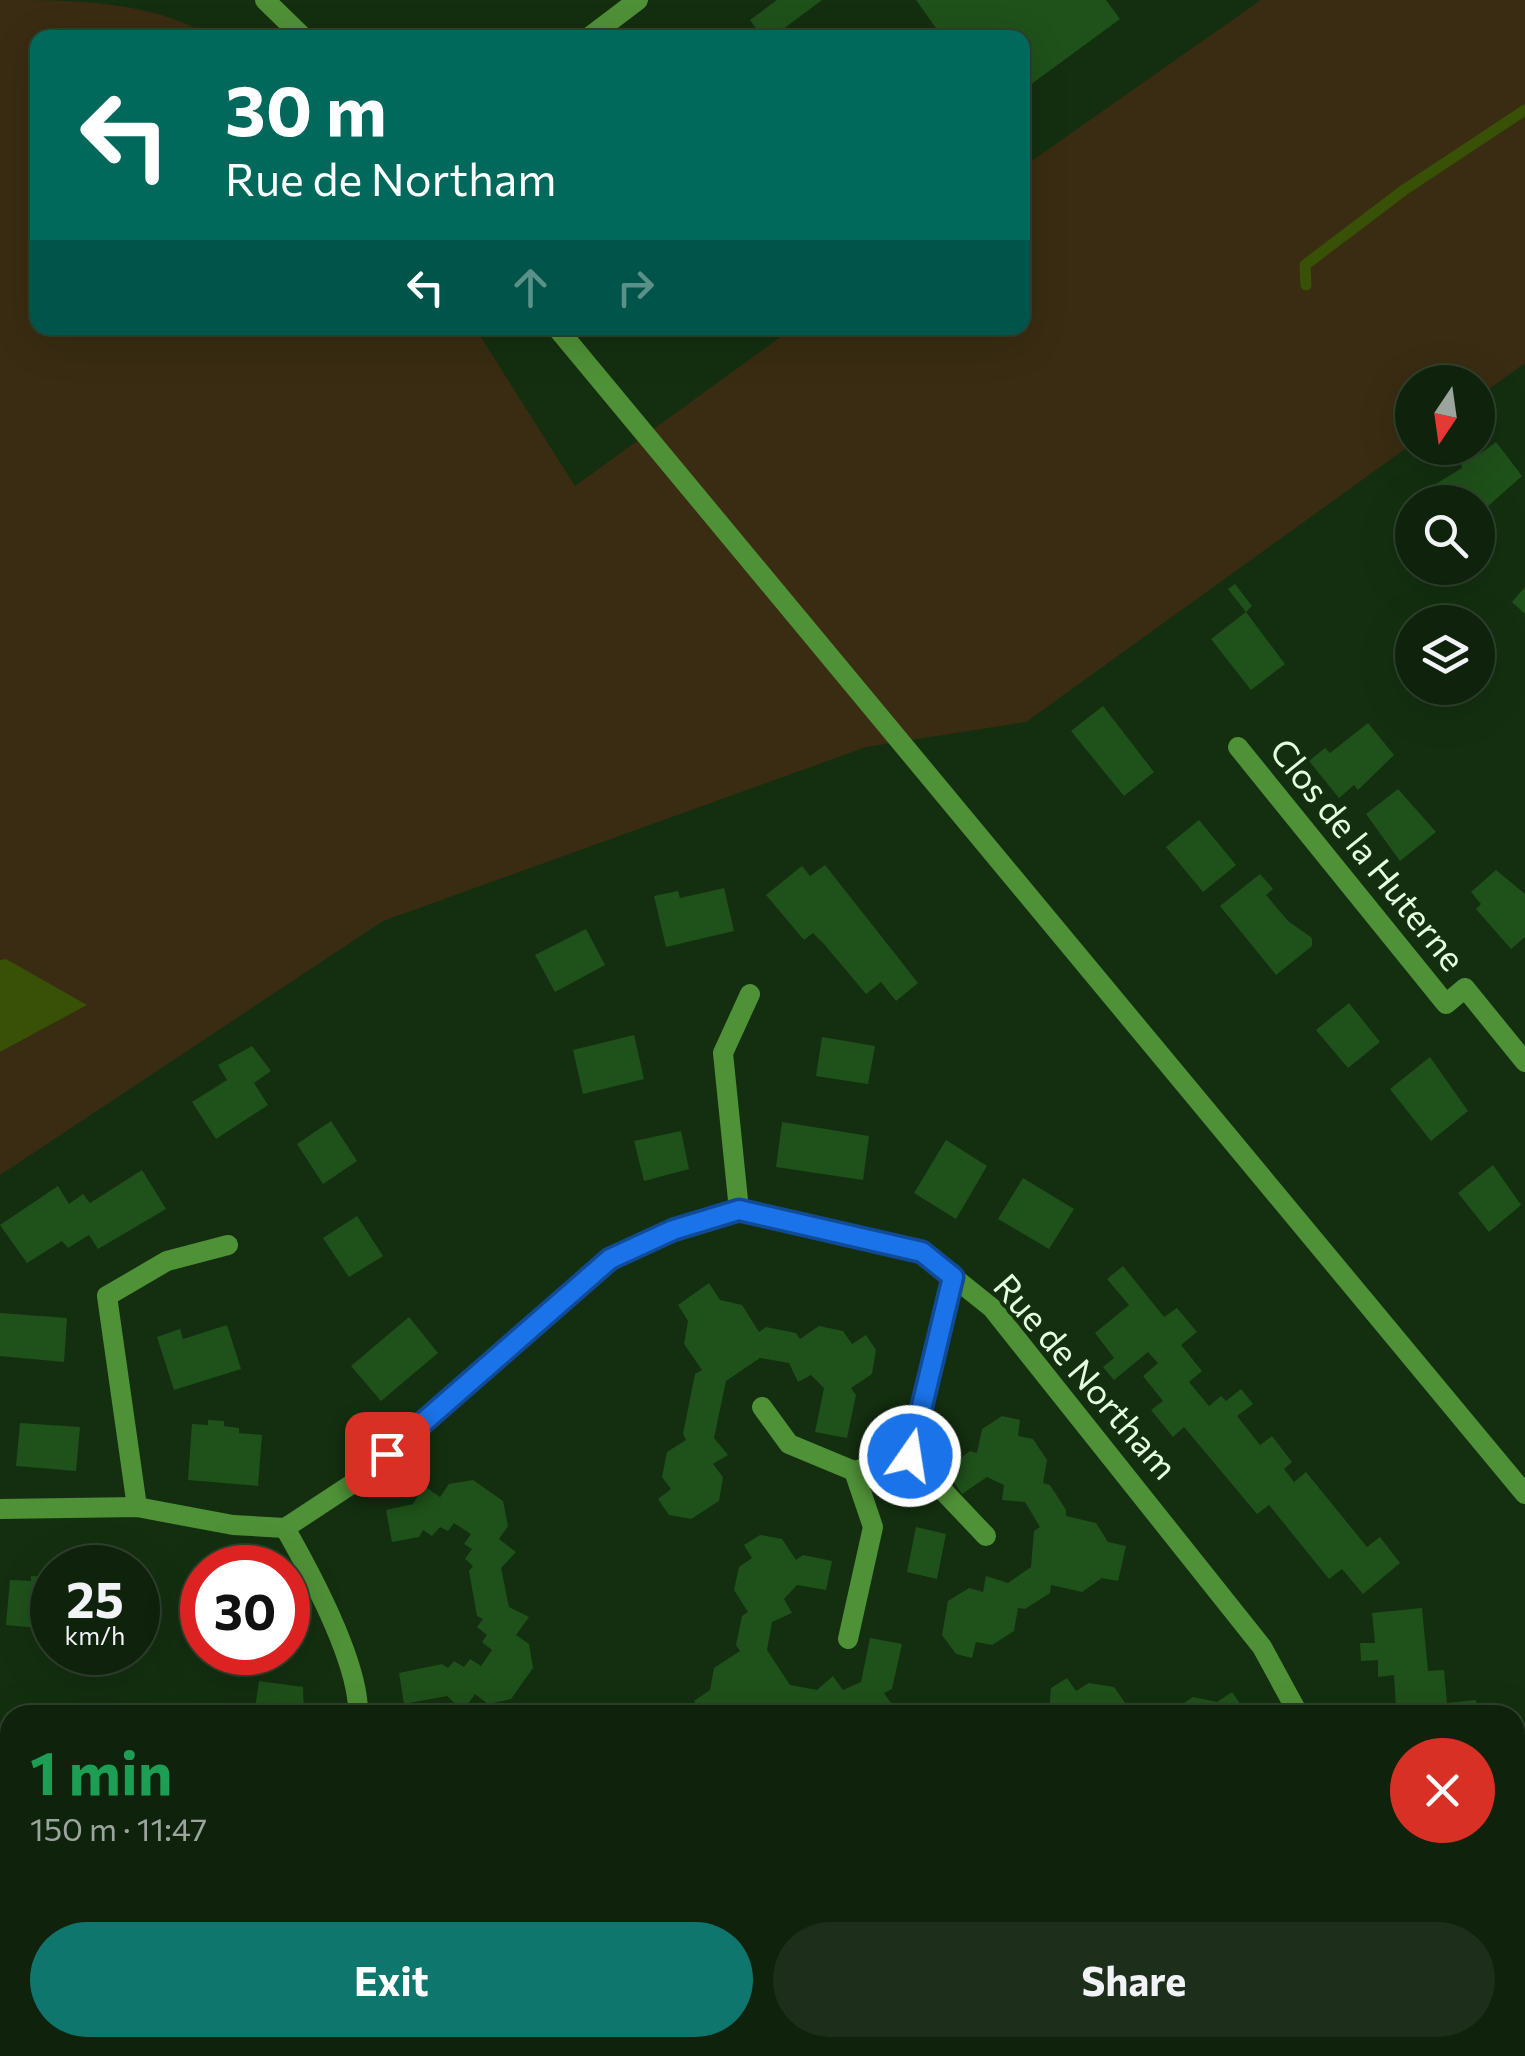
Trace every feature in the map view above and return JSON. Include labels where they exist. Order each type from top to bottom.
[{"type":"street","points":[[265,0],[296,30]]},
{"type":"street","points":[[599,30],[638,0]]},
{"type":"street","points":[[563,335],[1525,1494]]},
{"type":"street","name":"Clos de la Huterne","points":[[1238,748],[1446,1004],[1465,988],[1525,1062]]},
{"type":"street","points":[[739,1210],[722,1053],[750,994]]},
{"type":"street","name":"Rue de Northam","points":[[284,1528],[358,1480],[610,1259],[673,1230],[739,1210],[922,1252],[992,1308],[1111,1452],[1262,1647],[1294,1705]]},
{"type":"street","points":[[137,1507],[106,1296],[167,1261],[228,1245]]},
{"type":"street","points":[[910,1456],[953,1277]]},
{"type":"street","points":[[762,1407],[789,1444],[854,1470],[910,1456]]},
{"type":"street","points":[[910,1456],[986,1536]]},
{"type":"street","points":[[848,1639],[873,1527],[854,1470]]},
{"type":"street","points":[[0,1509],[137,1507],[234,1525],[284,1528],[320,1588],[338,1637],[355,1705]]},
{"type":"shaded area","points":[[0,0],[83,2],[137,9],[198,30],[30,30],[30,335],[479,335],[575,486],[783,335],[1030,335],[1030,162],[1261,0],[1525,0],[1525,363],[1495,385],[1495,365],[1395,365],[1395,456],[1026,722],[866,747],[383,921],[0,1175],[0,1052],[86,1005],[0,960]]},
{"type":"shaded area","points":[[6,959],[87,1005],[0,1052],[0,960]]},
{"type":"building","points":[[777,0],[822,0],[782,30],[757,30],[750,20]]},
{"type":"building","points":[[916,0],[1106,0],[1120,19],[1030,85],[1030,30],[937,30]]},
{"type":"building","points":[[1495,443],[1522,476],[1495,500],[1495,485],[1434,485],[1461,465],[1495,465]]},
{"type":"building","points":[[1235,584],[1252,606],[1246,612],[1228,589]]},
{"type":"building","points":[[1525,587],[1525,614],[1512,602]]},
{"type":"building","points":[[1246,612],[1285,664],[1251,690],[1211,639]]},
{"type":"building","points":[[1103,706],[1154,772],[1124,796],[1071,731]]},
{"type":"building","points":[[1368,723],[1394,755],[1358,790],[1354,785],[1339,798],[1309,761],[1325,748],[1330,753]]},
{"type":"building","points":[[1398,789],[1436,832],[1400,861],[1366,814]]},
{"type":"building","points":[[1199,820],[1236,865],[1203,892],[1166,847]]},
{"type":"building","points":[[825,865],[918,983],[896,1001],[881,982],[866,994],[813,933],[804,940],[766,895],[802,866],[810,876]]},
{"type":"building","points":[[1496,870],[1525,894],[1525,937],[1511,949],[1476,909],[1481,904],[1471,892]]},
{"type":"building","points":[[1260,874],[1273,889],[1266,895],[1288,921],[1312,938],[1312,946],[1276,975],[1220,906]]},
{"type":"building","points":[[724,888],[734,931],[666,947],[654,896],[678,891],[680,898]]},
{"type":"building","points":[[586,929],[605,965],[555,992],[535,955]]},
{"type":"building","points":[[1349,1003],[1380,1042],[1348,1068],[1316,1030]]},
{"type":"building","points":[[634,1035],[644,1079],[583,1094],[573,1050]]},
{"type":"building","points":[[822,1037],[875,1046],[868,1084],[816,1076]]},
{"type":"building","points":[[252,1046],[271,1071],[254,1083],[268,1105],[216,1139],[192,1102],[227,1080],[218,1065]]},
{"type":"building","points":[[1430,1057],[1468,1111],[1431,1141],[1390,1089]]},
{"type":"building","points":[[331,1121],[357,1161],[323,1184],[297,1144]]},
{"type":"building","points":[[782,1122],[869,1136],[863,1180],[776,1167]]},
{"type":"building","points":[[681,1131],[689,1169],[644,1181],[634,1141]]},
{"type":"building","points":[[946,1140],[987,1166],[956,1219],[914,1193]]},
{"type":"building","points":[[1493,1165],[1521,1205],[1489,1232],[1458,1193]]},
{"type":"building","points":[[142,1170],[166,1209],[98,1249],[89,1235],[68,1248],[62,1241],[27,1263],[0,1225],[58,1186],[69,1204],[83,1194],[90,1203]]},
{"type":"building","points":[[1023,1178],[1074,1209],[1049,1249],[998,1219]]},
{"type":"building","points":[[357,1216],[383,1256],[349,1277],[323,1238]]},
{"type":"building","points":[[1123,1266],[1164,1317],[1177,1308],[1197,1332],[1181,1345],[1202,1371],[1189,1382],[1209,1406],[1221,1396],[1226,1401],[1241,1389],[1253,1404],[1237,1416],[1260,1445],[1272,1436],[1292,1462],[1284,1469],[1294,1482],[1306,1472],[1367,1547],[1380,1537],[1400,1563],[1363,1594],[1342,1569],[1329,1579],[1269,1505],[1257,1514],[1184,1427],[1173,1437],[1151,1410],[1163,1401],[1143,1376],[1158,1363],[1148,1352],[1114,1380],[1103,1367],[1114,1358],[1095,1333],[1129,1305],[1107,1279]]},
{"type":"building","points":[[709,1283],[720,1300],[742,1305],[759,1332],[766,1327],[796,1333],[800,1339],[819,1326],[843,1331],[852,1344],[866,1335],[876,1350],[872,1374],[851,1388],[856,1395],[847,1438],[815,1432],[824,1388],[811,1375],[798,1382],[789,1363],[760,1358],[726,1381],[714,1438],[728,1455],[713,1464],[723,1477],[719,1501],[691,1519],[669,1515],[658,1499],[671,1489],[662,1477],[667,1452],[686,1440],[683,1434],[695,1374],[702,1370],[684,1344],[688,1321],[678,1305]]},
{"type":"building","points":[[0,1313],[67,1318],[64,1362],[0,1356]]},
{"type":"building","points":[[409,1317],[438,1353],[381,1401],[351,1366]]},
{"type":"building","points":[[227,1325],[241,1369],[174,1390],[157,1337],[180,1329],[183,1339]]},
{"type":"building","points":[[1002,1416],[1020,1420],[1018,1436],[1033,1439],[1047,1460],[1043,1483],[1050,1485],[1066,1516],[1096,1523],[1108,1542],[1126,1546],[1118,1581],[1102,1578],[1082,1592],[1051,1585],[1050,1593],[1025,1609],[1018,1608],[1014,1631],[992,1645],[976,1642],[972,1658],[956,1654],[942,1635],[948,1601],[969,1588],[983,1592],[986,1576],[1008,1583],[1031,1567],[1034,1531],[1040,1527],[1025,1502],[1002,1500],[1004,1485],[987,1477],[962,1494],[945,1469],[970,1451],[977,1453],[982,1429]]},
{"type":"building","points":[[208,1420],[224,1421],[224,1426],[239,1428],[239,1433],[262,1435],[258,1486],[188,1480],[192,1424],[208,1425]]},
{"type":"building","points":[[20,1423],[80,1427],[76,1471],[16,1466]]},
{"type":"building","points":[[473,1480],[503,1501],[508,1526],[499,1539],[516,1552],[501,1568],[509,1607],[529,1617],[516,1635],[529,1644],[533,1668],[511,1699],[488,1704],[475,1694],[467,1705],[457,1705],[447,1696],[404,1704],[399,1673],[442,1664],[448,1668],[454,1661],[464,1667],[470,1659],[481,1666],[492,1650],[482,1642],[487,1635],[477,1627],[483,1619],[477,1616],[469,1571],[473,1566],[465,1559],[472,1549],[464,1544],[471,1534],[454,1523],[448,1531],[440,1527],[432,1536],[423,1530],[419,1537],[392,1542],[386,1510],[413,1504],[424,1486],[440,1497],[449,1484]]},
{"type":"building","points":[[916,1527],[946,1534],[937,1579],[907,1572]]},
{"type":"building","points":[[760,1535],[782,1539],[796,1560],[803,1555],[832,1561],[826,1590],[797,1585],[784,1599],[792,1613],[772,1622],[767,1650],[790,1685],[817,1690],[833,1676],[843,1690],[861,1682],[870,1638],[902,1644],[892,1689],[884,1693],[892,1705],[697,1705],[694,1701],[710,1690],[714,1668],[740,1651],[736,1645],[742,1616],[748,1612],[734,1590],[739,1567],[752,1558],[744,1545]]},
{"type":"building","points":[[10,1580],[30,1581],[30,1627],[6,1625]]},
{"type":"building","points":[[1422,1608],[1428,1671],[1444,1670],[1447,1703],[1476,1700],[1477,1705],[1396,1705],[1394,1675],[1378,1677],[1378,1660],[1361,1661],[1360,1643],[1375,1643],[1372,1613]]},
{"type":"building","points":[[1067,1678],[1076,1691],[1089,1683],[1114,1687],[1127,1705],[1050,1705],[1051,1688]]},
{"type":"building","points":[[259,1681],[303,1687],[304,1705],[255,1705]]},
{"type":"building","points":[[1232,1692],[1241,1705],[1181,1705],[1193,1697],[1217,1702]]},
{"type":"waterway","points":[[1306,285],[1305,265],[1404,190],[1525,110]]},
{"type":"route","points":[[387,1454],[610,1259],[673,1230],[739,1210],[922,1252],[953,1277],[910,1456]]}]
